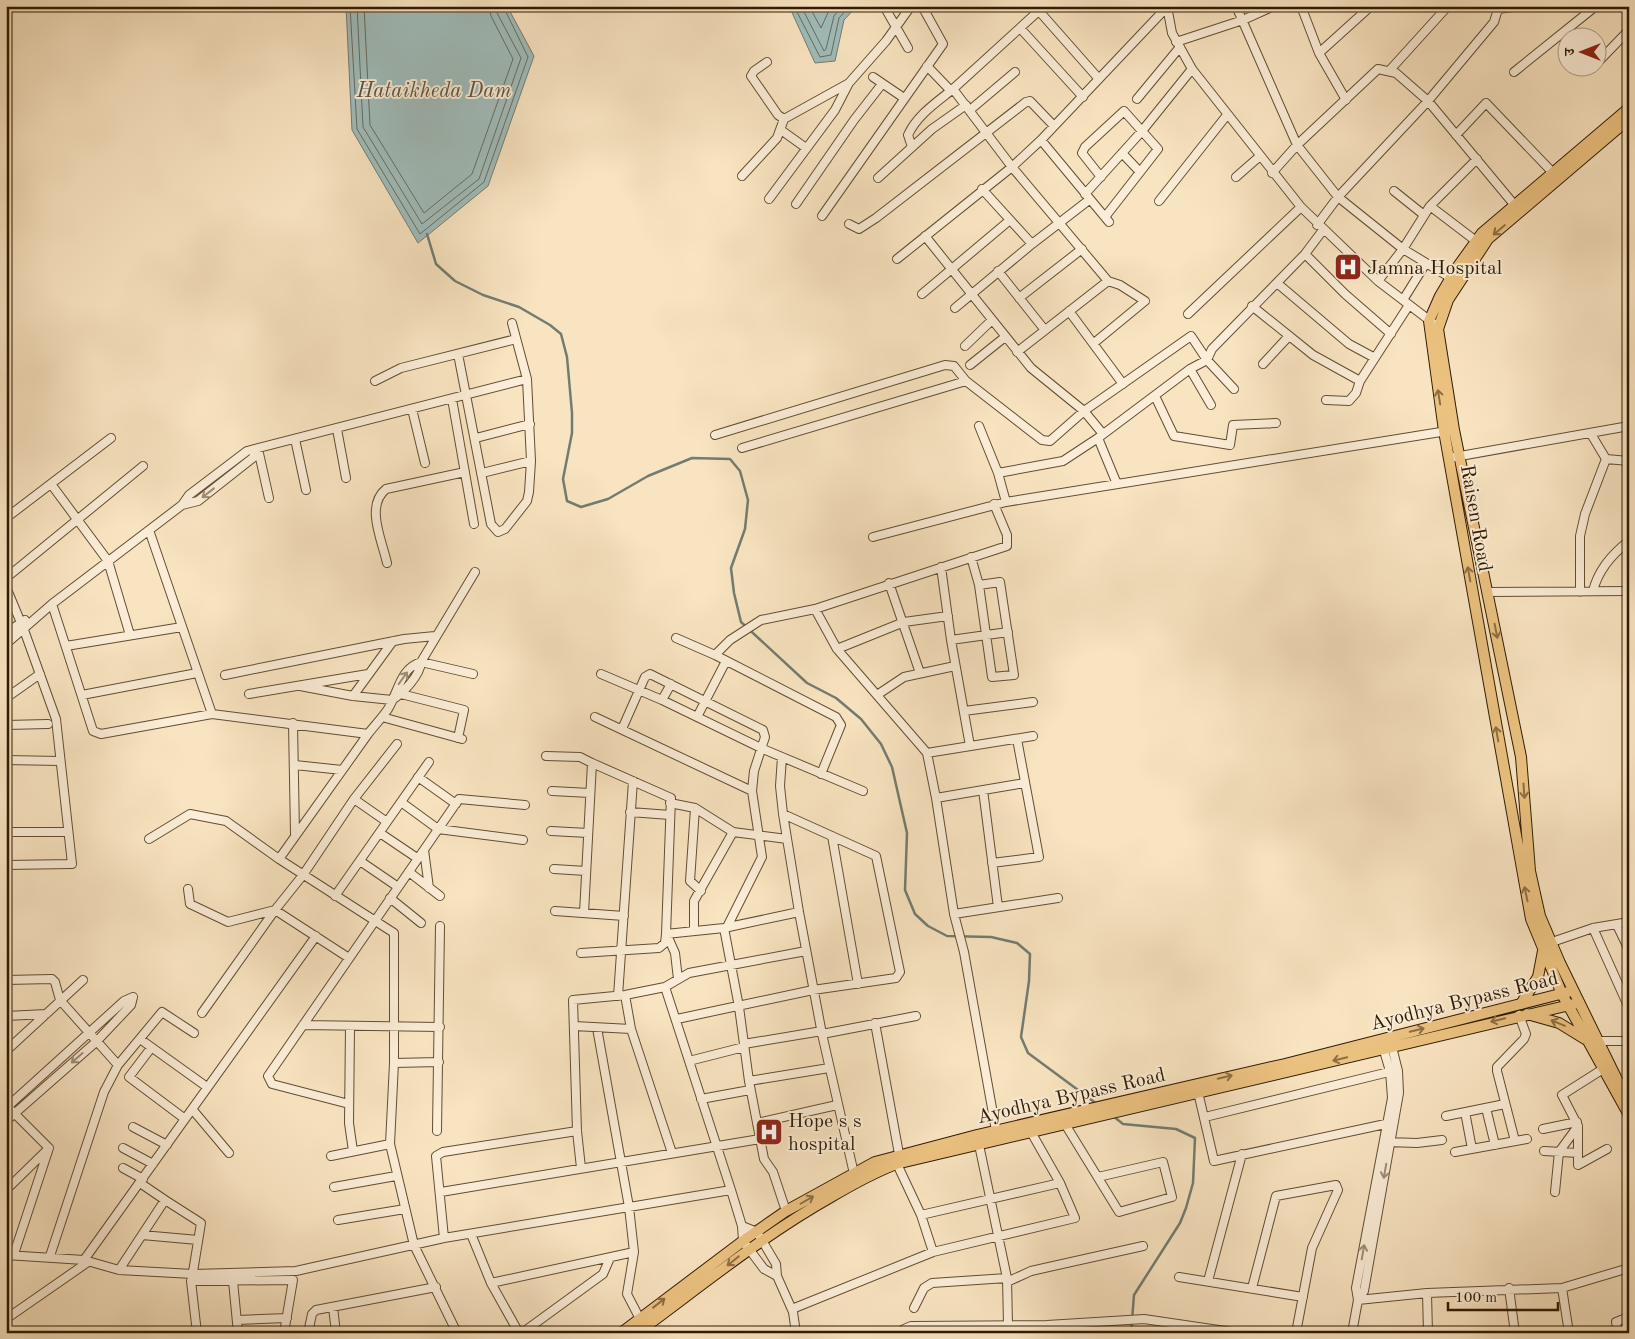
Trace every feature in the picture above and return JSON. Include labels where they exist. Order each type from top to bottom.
[{"type":"main road","name":"Raisen Road","points":[[1556,176],[1629,108]]},
{"type":"main road","name":"Raisen Road","points":[[1629,119],[1476,241],[1451,278],[1429,321],[1454,457],[1503,765],[1530,913],[1574,990],[1629,1103]]},
{"type":"main road","name":"Raisen Road","points":[[1449,431],[1439,326],[1448,300],[1463,274],[1488,239],[1517,208]]},
{"type":"main road","name":"Raisen Road","points":[[1454,457],[1488,592],[1522,762],[1530,870],[1540,916],[1562,994],[1629,1115]]},
{"type":"main road","points":[[1503,765],[1522,762]]},
{"type":"main road","points":[[1548,945],[1538,977],[1521,1011],[1559,1023],[1588,1040]]},
{"type":"main road","name":"Ayodhya Bypass Road","points":[[1521,1011],[1574,990]]},
{"type":"main road","name":"Ayodhya Bypass Road","points":[[637,1333],[746,1244],[789,1220],[855,1178],[875,1162],[929,1152],[1521,1011],[1580,1002]]},
{"type":"main road","name":"Ayodhya Bypass Road","points":[[1129,1104],[1198,1092],[1386,1043]]},
{"type":"main road","name":"Ayodhya Bypass Road","points":[[997,1135],[1031,1132],[1065,1124],[1081,1116]]},
{"type":"main road","name":"Ayodhya Bypass Road","points":[[760,1235],[786,1212],[855,1178]]},
{"type":"main road","name":"Ayodhya Bypass Road","points":[[621,1333],[645,1326]]},
{"type":"street","points":[[884,6],[908,48]]},
{"type":"street","points":[[769,199],[835,110],[850,84],[896,28],[911,6]]},
{"type":"street","points":[[822,216],[943,44],[922,6]]},
{"type":"street","points":[[1236,6],[1297,145],[1338,198],[1403,249],[1451,278]]},
{"type":"street","points":[[1137,99],[1178,45],[1274,6]]},
{"type":"street","points":[[1301,6],[1319,53],[1346,100]]},
{"type":"street","points":[[1319,53],[1371,6]]},
{"type":"street","points":[[1389,71],[1448,6]]},
{"type":"street","points":[[998,473],[1063,461],[1101,436],[1190,369],[1208,360],[1212,349],[1305,254],[1338,198],[1428,102],[1494,22],[1498,9],[1520,6]]},
{"type":"street","points":[[1514,72],[1596,6]]},
{"type":"street","points":[[1167,7],[1178,45],[1192,69],[1272,173],[1320,227],[1378,281],[1429,321],[1439,326]]},
{"type":"street","points":[[897,259],[982,189],[1012,167],[1041,140],[1167,7]]},
{"type":"street","points":[[912,146],[908,135],[912,127],[935,103],[1042,9],[1099,79]]},
{"type":"street","points":[[1020,28],[1083,97]]},
{"type":"street","points":[[1608,52],[1629,30]]},
{"type":"street","points":[[767,62],[754,71],[751,76],[778,115],[784,119]]},
{"type":"street","points":[[927,66],[968,108],[1058,224],[1082,249],[1108,281],[1120,285],[1145,301],[1094,343]]},
{"type":"street","points":[[955,308],[1058,224],[1087,197],[1101,177],[1192,69]]},
{"type":"street","points":[[1272,173],[1297,145],[1378,69],[1396,73],[1428,102],[1517,208]]},
{"type":"street","points":[[878,178],[912,146],[968,108],[1015,72]]},
{"type":"street","points":[[873,77],[904,98]]},
{"type":"street","points":[[742,176],[777,138],[784,119],[850,84]]},
{"type":"street","points":[[796,204],[854,120],[882,84]]},
{"type":"street","points":[[849,224],[859,229],[876,218],[1026,102],[1030,102],[1054,126]]},
{"type":"street","points":[[1456,135],[1486,103],[1556,176]]},
{"type":"street","points":[[1041,140],[1107,220],[1158,149],[1124,111],[1085,147],[1082,153],[1101,177]]},
{"type":"street","points":[[1160,201],[1227,115]]},
{"type":"street","points":[[781,130],[806,148]]},
{"type":"street","points":[[1122,153],[1140,172]]},
{"type":"street","points":[[1236,177],[1260,156]]},
{"type":"street","points":[[1378,281],[1403,249],[1430,206],[1477,159]]},
{"type":"street","points":[[982,189],[1032,244]]},
{"type":"street","points":[[1394,191],[1424,215]]},
{"type":"street","points":[[1430,206],[1476,241]]},
{"type":"street","points":[[1188,314],[1301,207]]},
{"type":"street","points":[[922,294],[1010,220]]},
{"type":"street","points":[[925,236],[1031,368],[1084,411],[1101,436],[1117,484]]},
{"type":"street","points":[[1020,298],[1082,249]]},
{"type":"street","points":[[1305,254],[1345,294],[1391,334]]},
{"type":"street","points":[[1326,400],[1349,401],[1356,393],[1360,381],[1391,334],[1426,263]]},
{"type":"street","points":[[998,271],[1044,329]]},
{"type":"street","points":[[1017,352],[1044,329],[1108,281]]},
{"type":"street","points":[[1277,283],[1349,344],[1375,358]]},
{"type":"street","points":[[1252,306],[1313,355],[1360,381]]},
{"type":"street","points":[[1069,311],[1123,384]]},
{"type":"street","points":[[965,346],[992,320]]},
{"type":"street","points":[[458,354],[476,438],[491,524],[494,530],[501,532],[527,501],[531,461],[527,379],[512,323]]},
{"type":"street","points":[[715,435],[945,365],[954,366],[966,381],[1042,440],[1050,441],[1084,411],[1191,336],[1208,360],[1234,389]]},
{"type":"street","points":[[1263,364],[1289,336]]},
{"type":"street","points":[[970,365],[1005,337]]},
{"type":"street","points":[[375,381],[401,368],[516,339]]},
{"type":"street","points":[[1190,369],[1211,404]]},
{"type":"street","points":[[6,633],[23,626],[38,616],[182,505],[189,495],[247,451],[527,379]]},
{"type":"street","points":[[742,448],[966,381]]},
{"type":"street","points":[[1155,396],[1174,436],[1230,445],[1233,425],[1276,423]]},
{"type":"street","points":[[452,399],[474,524]]},
{"type":"street","points":[[412,410],[425,463]]},
{"type":"street","points":[[476,438],[530,424]]},
{"type":"street","points":[[979,426],[998,473],[1006,502]]},
{"type":"street","points":[[1454,457],[1629,426]]},
{"type":"street","points":[[337,429],[346,478]]},
{"type":"street","points":[[873,537],[994,504],[1449,431]]},
{"type":"street","points":[[1591,434],[1606,459]]},
{"type":"street","points":[[6,518],[111,438]]},
{"type":"street","points":[[295,439],[306,490]]},
{"type":"street","points":[[182,505],[198,501],[254,458],[256,450]]},
{"type":"street","points":[[256,450],[269,498]]},
{"type":"street","points":[[1606,459],[1629,461]]},
{"type":"street","points":[[1580,592],[1580,536],[1585,514],[1606,459]]},
{"type":"street","points":[[482,473],[531,461]]},
{"type":"street","points":[[6,578],[144,466]]},
{"type":"street","points":[[218,472],[224,480]]},
{"type":"street","points":[[387,563],[374,509],[380,494],[386,489],[465,472]]},
{"type":"street","points":[[51,484],[108,561],[130,635]]},
{"type":"street","points":[[715,655],[730,640],[761,620],[815,609],[889,583],[1007,546],[1007,535],[994,504]]},
{"type":"street","points":[[149,530],[212,714]]},
{"type":"street","points":[[1593,591],[1596,578],[1616,551],[1629,541]]},
{"type":"street","points":[[971,557],[979,585],[992,677],[1014,676],[1000,582],[979,585]]},
{"type":"street","points":[[941,567],[955,666],[970,746]]},
{"type":"street","points":[[300,686],[353,696],[392,700],[401,694],[420,668],[421,662],[435,636],[475,572]]},
{"type":"street","points":[[889,583],[920,673]]},
{"type":"street","points":[[6,587],[23,626],[56,719],[72,864],[6,865]]},
{"type":"street","points":[[1488,592],[1629,591]]},
{"type":"street","points":[[52,604],[93,732],[101,734],[212,714],[294,723],[368,734]]},
{"type":"street","points":[[815,609],[836,649],[927,753],[954,914],[964,952],[997,1135]]},
{"type":"street","points":[[836,649],[904,622],[948,616]]},
{"type":"street","points":[[6,644],[23,626]]},
{"type":"street","points":[[66,646],[182,627]]},
{"type":"street","points":[[951,640],[1008,632]]},
{"type":"street","points":[[225,675],[393,642],[435,636]]},
{"type":"street","points":[[676,638],[715,655],[836,717],[841,725],[822,774]]},
{"type":"street","points":[[353,696],[393,642]]},
{"type":"street","points":[[697,717],[726,661]]},
{"type":"street","points":[[279,859],[295,834],[382,717],[392,700],[396,687],[413,664],[421,662],[473,674]]},
{"type":"street","points":[[877,695],[904,677],[955,666]]},
{"type":"street","points":[[82,695],[197,673]]},
{"type":"street","points":[[6,698],[40,674]]},
{"type":"street","points":[[249,694],[368,674]]},
{"type":"street","points":[[601,674],[662,700],[763,749],[862,791]]},
{"type":"street","points":[[622,729],[645,677],[650,674],[763,730],[766,737],[754,771],[752,791],[762,858],[725,928],[740,1007],[750,1090],[764,1159],[773,1172],[786,1212]]},
{"type":"street","points":[[662,700],[671,684]]},
{"type":"street","points":[[382,717],[460,739],[464,710],[401,694]]},
{"type":"street","points":[[964,712],[1032,702]]},
{"type":"street","points":[[595,717],[752,791]]},
{"type":"street","points":[[294,723],[295,834]]},
{"type":"street","points":[[6,725],[48,724]]},
{"type":"street","points":[[927,753],[1032,736]]},
{"type":"street","points":[[992,863],[1039,857],[1017,739]]},
{"type":"street","points":[[202,1013],[275,910],[304,875],[354,799],[397,744]]},
{"type":"street","points":[[546,756],[580,757],[671,798],[667,937],[674,953],[678,979]]},
{"type":"street","points":[[782,757],[780,786],[782,814],[813,990],[837,1105],[855,1178]]},
{"type":"street","points":[[6,760],[60,761]]},
{"type":"street","points":[[335,896],[429,762]]},
{"type":"street","points":[[584,913],[592,763]]},
{"type":"street","points":[[295,764],[342,770]]},
{"type":"street","points":[[418,777],[456,804]]},
{"type":"street","points":[[632,781],[622,949],[622,996],[672,1153]]},
{"type":"street","points":[[936,798],[1025,783]]},
{"type":"street","points":[[983,790],[998,908]]},
{"type":"street","points":[[552,791],[590,793]]},
{"type":"street","points":[[354,799],[387,822]]},
{"type":"street","points":[[349,1104],[272,1084],[268,1076],[459,799],[524,805]]},
{"type":"street","points":[[401,802],[438,829],[523,840]]},
{"type":"street","points":[[670,803],[695,808],[733,832],[787,839]]},
{"type":"street","points":[[695,808],[690,881],[701,892]]},
{"type":"street","points":[[630,812],[670,815]]},
{"type":"street","points":[[149,838],[190,814],[226,821],[279,859],[394,933],[394,1063],[390,1144],[396,1176],[414,1245],[457,1332],[447,1333]]},
{"type":"street","points":[[677,1019],[813,990],[896,978],[900,972],[876,856],[782,814]]},
{"type":"street","points":[[551,831],[588,833]]},
{"type":"street","points":[[6,832],[68,832]]},
{"type":"street","points":[[694,931],[694,901],[701,892],[733,832]]},
{"type":"street","points":[[380,833],[417,858]]},
{"type":"street","points":[[832,836],[858,984]]},
{"type":"street","points":[[424,850],[429,888]]},
{"type":"street","points":[[360,861],[398,886]]},
{"type":"street","points":[[554,869],[586,871]]},
{"type":"street","points":[[408,872],[440,896]]},
{"type":"street","points":[[188,888],[190,904],[228,922],[275,910],[349,958]]},
{"type":"street","points":[[390,898],[421,923]]},
{"type":"street","points":[[954,914],[1058,898]]},
{"type":"street","points":[[555,911],[624,916]]},
{"type":"street","points":[[581,953],[659,948],[667,937],[677,933],[725,928],[799,912]]},
{"type":"street","points":[[1548,945],[1593,928],[1629,922]]},
{"type":"street","points":[[1617,925],[1629,950]]},
{"type":"street","points":[[438,1131],[440,926]]},
{"type":"street","points":[[1593,928],[1628,1006]]},
{"type":"street","points":[[6,1319],[86,1261],[207,1087],[316,936]]},
{"type":"street","points":[[581,1168],[577,1130],[573,1000],[622,996],[665,987],[689,973],[806,951]]},
{"type":"street","points":[[6,980],[52,979],[55,982],[60,1000],[118,1065]]},
{"type":"street","points":[[7,1048],[83,980]]},
{"type":"street","points":[[665,987],[718,1146],[746,1244],[764,1270],[777,1276]]},
{"type":"street","points":[[6,1121],[15,1113],[96,1042],[130,1005],[133,997],[124,1001],[6,1108],[15,1113],[50,1148]]},
{"type":"street","points":[[1515,1141],[1497,1067],[1526,1034],[1521,1011]]},
{"type":"street","points":[[50,1256],[104,1092],[118,1065],[162,1012],[194,1033]]},
{"type":"street","points":[[6,1016],[46,1014]]},
{"type":"street","points":[[689,1061],[744,1046],[916,1016]]},
{"type":"street","points":[[875,1023],[898,1159],[921,1215],[933,1252]]},
{"type":"street","points":[[303,1025],[394,1028],[440,1027]]},
{"type":"street","points":[[574,1026],[632,1030]]},
{"type":"street","points":[[350,1027],[349,1123],[353,1151]]},
{"type":"street","points":[[598,1028],[622,1162],[634,1252],[627,1294],[645,1326]]},
{"type":"street","points":[[140,1039],[207,1087]]},
{"type":"street","points":[[1600,1041],[1629,1041]]},
{"type":"street","points":[[1352,1333],[1358,1300],[1356,1288],[1390,1123],[1392,1098],[1386,1043]]},
{"type":"street","points":[[1386,1043],[1398,1071],[1399,1094],[1390,1123]]},
{"type":"street","points":[[151,1048],[129,1077],[185,1119]]},
{"type":"street","points":[[394,1063],[439,1062]]},
{"type":"street","points":[[749,1081],[829,1068]]},
{"type":"street","points":[[1603,1069],[1562,1095],[1578,1124],[1578,1165],[1607,1150]]},
{"type":"street","points":[[1205,1117],[1390,1071],[1398,1071]]},
{"type":"street","points":[[701,1099],[750,1090]]},
{"type":"street","points":[[1198,1092],[1214,1161],[1390,1123]]},
{"type":"street","points":[[1446,1116],[1505,1104]]},
{"type":"street","points":[[757,1122],[837,1105]]},
{"type":"street","points":[[1486,1108],[1495,1145]]},
{"type":"street","points":[[192,1109],[229,1153]]},
{"type":"street","points":[[1465,1112],[1472,1149]]},
{"type":"street","points":[[1065,1124],[1119,1212],[1172,1197],[1163,1162],[1098,1176]]},
{"type":"street","points":[[1543,1128],[1578,1124]]},
{"type":"street","points":[[1555,1192],[1559,1152],[1578,1124]]},
{"type":"street","points":[[133,1127],[166,1145]]},
{"type":"street","points":[[444,1238],[436,1156],[443,1152],[577,1130]]},
{"type":"street","points":[[792,1309],[933,1252],[1075,1218],[1060,1183],[1031,1132]]},
{"type":"street","points":[[441,1192],[760,1139]]},
{"type":"street","points":[[1455,1152],[1527,1139]]},
{"type":"street","points":[[978,1140],[1007,1280],[1006,1327]]},
{"type":"street","points":[[1387,1142],[1417,1143],[1442,1140]]},
{"type":"street","points":[[330,1156],[390,1144]]},
{"type":"street","points":[[6,1190],[50,1148]]},
{"type":"street","points":[[6,1259],[10,1254],[50,1148]]},
{"type":"street","points":[[123,1148],[153,1164]]},
{"type":"street","points":[[1544,1151],[1578,1153]]},
{"type":"street","points":[[1208,1281],[1242,1154]]},
{"type":"street","points":[[124,1168],[165,1200],[201,1223],[192,1278],[197,1333]]},
{"type":"street","points":[[334,1186],[396,1176]]},
{"type":"street","points":[[921,1215],[1060,1183]]},
{"type":"street","points":[[1252,1288],[1276,1196],[1336,1185],[1338,1190],[1312,1248],[1296,1333]]},
{"type":"street","points":[[192,1278],[296,1271],[444,1238],[731,1190]]},
{"type":"street","points":[[120,1270],[165,1200]]},
{"type":"street","points":[[338,1220],[404,1208]]},
{"type":"street","points":[[742,1226],[760,1235],[776,1264],[777,1276],[792,1309],[796,1333]]},
{"type":"street","points":[[471,1234],[491,1283],[520,1333],[603,1274],[610,1258]]},
{"type":"street","points":[[142,1236],[198,1240]]},
{"type":"street","points":[[914,1308],[924,1288],[932,1283],[1007,1280],[1031,1271],[1142,1246]]},
{"type":"street","points":[[491,1283],[634,1252]]},
{"type":"street","points":[[10,1254],[50,1256],[86,1261],[120,1270],[192,1278],[293,1280],[284,1333]]},
{"type":"street","points":[[1358,1300],[1427,1293],[1509,1288],[1562,1288],[1629,1268]]},
{"type":"street","points":[[1179,1277],[1303,1297]]},
{"type":"street","points":[[233,1280],[238,1333]]},
{"type":"street","points":[[308,1333],[312,1314],[316,1310],[436,1287]]},
{"type":"street","points":[[1509,1288],[1516,1333]]},
{"type":"street","points":[[1562,1288],[1569,1333]]},
{"type":"street","points":[[1427,1293],[1428,1333]]},
{"type":"street","points":[[333,1306],[336,1333]]},
{"type":"street","points":[[237,1320],[287,1318]]},
{"type":"street","points":[[1618,1333],[1616,1322],[1629,1318]]},
{"type":"street","points":[[904,1333],[904,1329],[911,1326],[1047,1329],[1089,1322],[1144,1319],[1239,1333]]},
{"type":"street","points":[[1089,1322],[1089,1333]]},
{"type":"water","name":"Hataikheda Dam","points":[[346,6],[507,6],[534,56],[488,186],[418,243],[352,130]]},
{"type":"water","points":[[789,6],[857,6],[844,20],[835,61],[815,63]]},
{"type":"waterway","points":[[427,234],[436,264],[455,281],[483,295],[519,307],[550,325],[561,334],[567,357],[572,413],[572,433],[563,479],[567,501],[581,507],[608,499],[648,476],[692,458],[730,459],[740,471],[748,500],[745,529],[731,568],[734,593],[741,622],[807,683],[836,698],[861,719],[881,744],[892,767],[907,833],[905,890],[915,914],[928,926],[947,936],[991,937],[1017,943],[1030,954],[1029,981],[1021,1037],[1028,1053],[1097,1104]]},
{"type":"waterway","points":[[1113,1116],[1123,1124],[1176,1129],[1195,1138],[1193,1183],[1186,1208],[1180,1223],[1134,1295],[1131,1333]]},
{"type":"place","name":"Jamna Hospital","points":[[1348,267]]},
{"type":"place","name":"Hope s s hospital","points":[[769,1132]]}]
